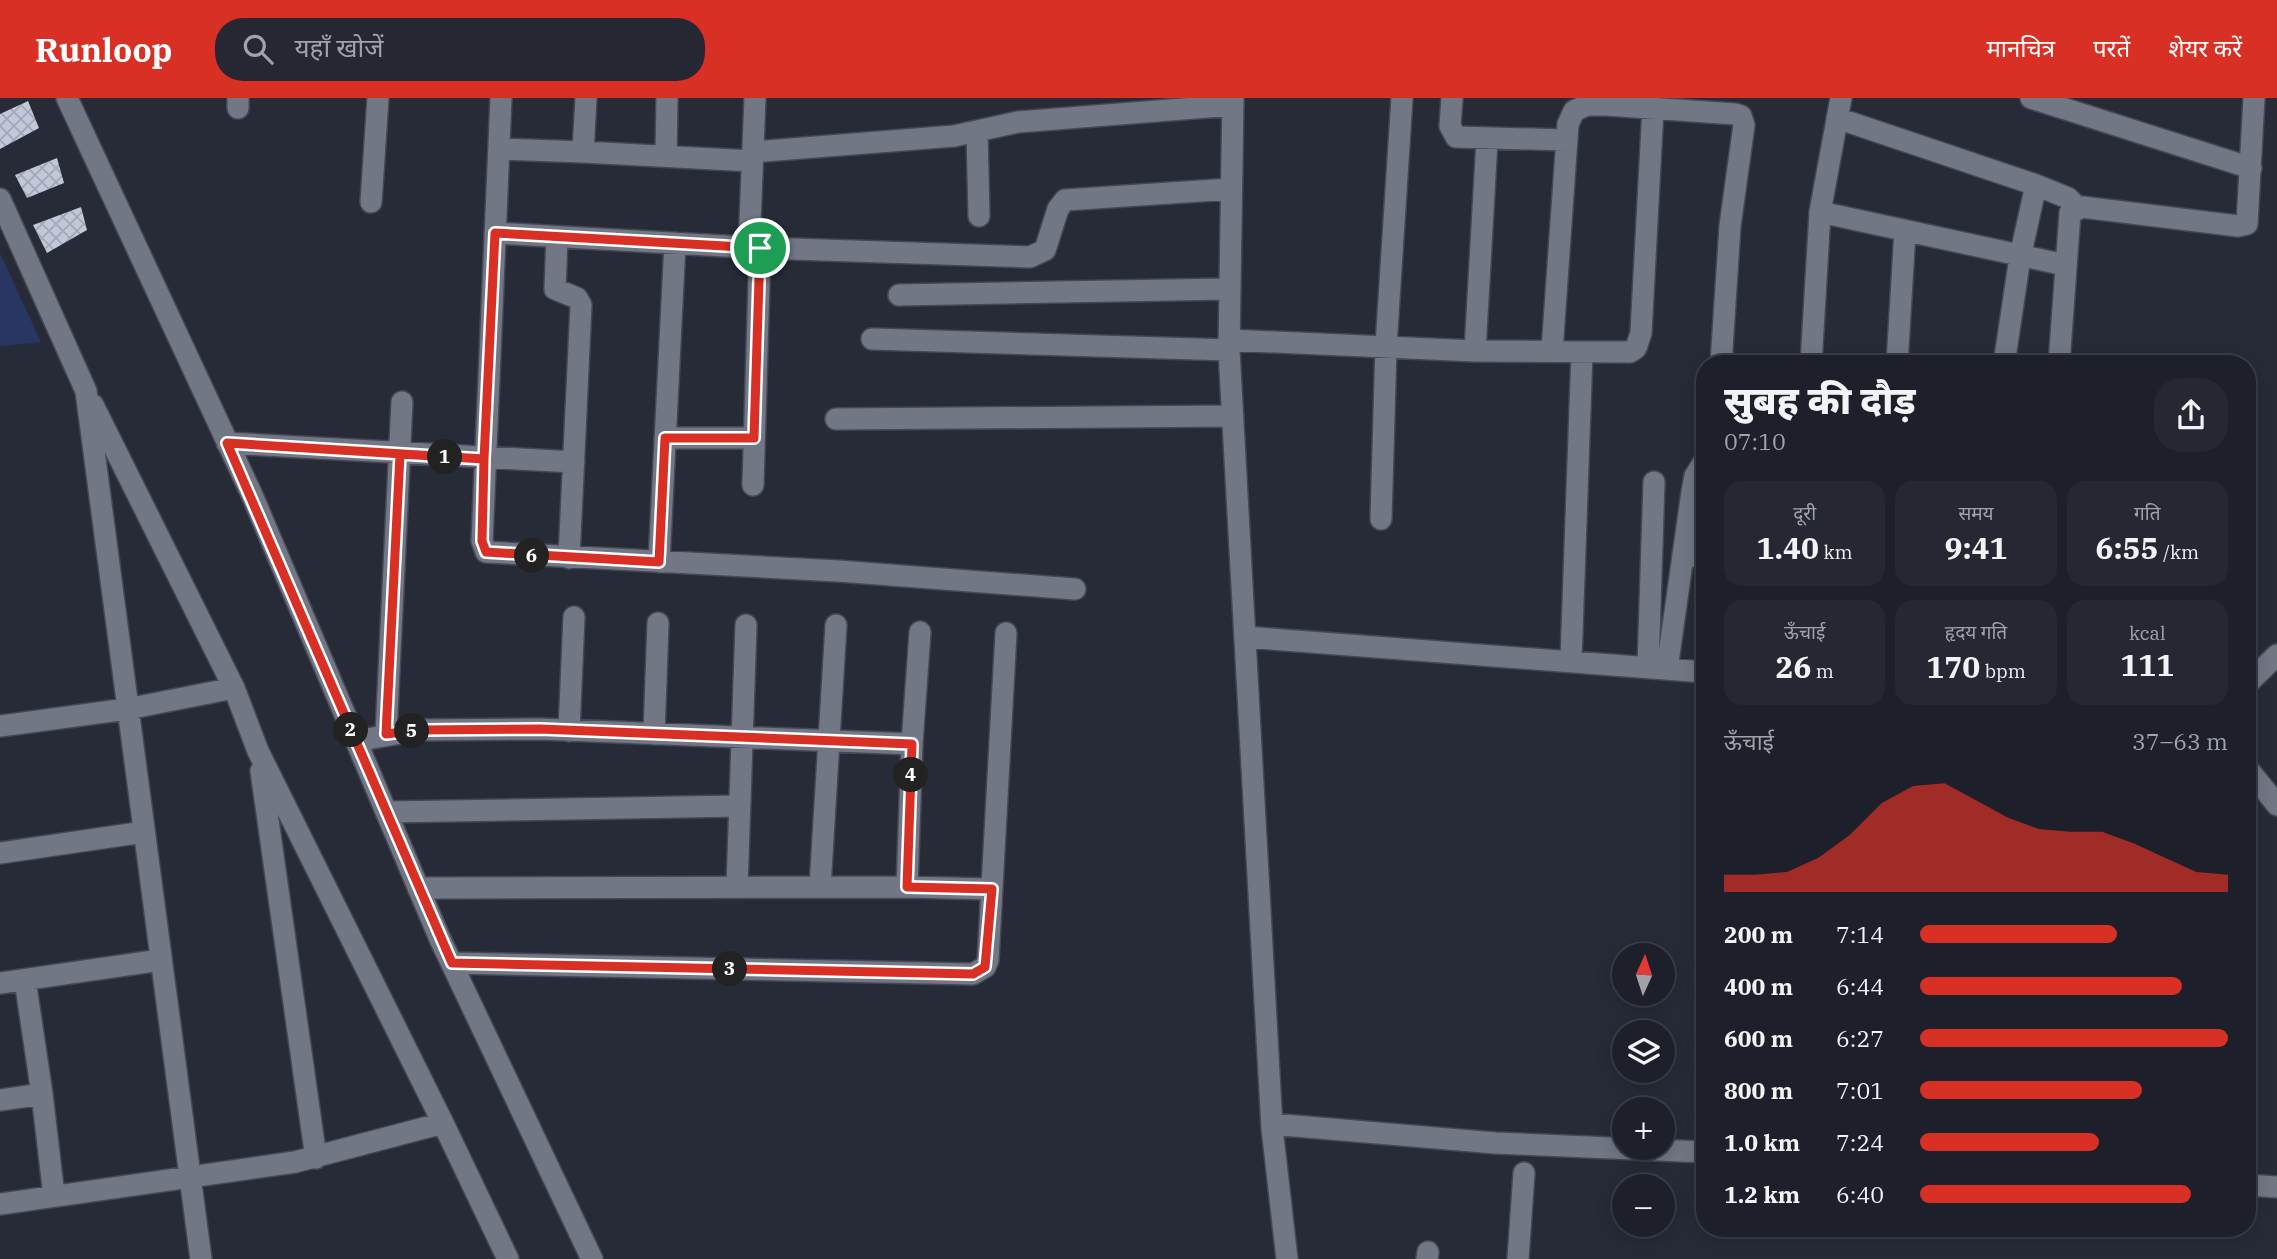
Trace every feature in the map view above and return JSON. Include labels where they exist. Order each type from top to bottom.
[{"type":"street","points":[[67,98],[227,443],[418,888],[592,1259]]},
{"type":"street","points":[[371,202],[378,98]]},
{"type":"street","points":[[501,98],[484,459],[482,541],[486,552],[838,571],[1075,589]]},
{"type":"street","points":[[583,152],[586,98]]},
{"type":"street","points":[[666,156],[667,98]]},
{"type":"street","points":[[753,485],[752,156],[755,98]]},
{"type":"street","points":[[1381,519],[1386,346],[1402,98]]},
{"type":"street","points":[[1452,98],[1450,126],[1455,137],[1487,140],[1567,140]]},
{"type":"street","points":[[2031,98],[2251,168]]},
{"type":"street","points":[[2060,355],[2070,213],[2078,208],[2242,226],[2248,218],[2254,98]]},
{"type":"street","points":[[499,149],[666,156],[752,156],[977,132],[1018,122],[1233,102],[1229,345],[1272,1124],[1287,1259]]},
{"type":"street","points":[[1552,351],[1571,115],[1581,107],[1653,108],[1735,114],[1743,119],[1730,226],[1722,355]]},
{"type":"street","points":[[872,339],[1386,346],[1475,351],[1623,353],[1636,348],[1639,342],[1653,108]]},
{"type":"street","points":[[1811,355],[1819,212],[1839,108],[2068,198],[2078,208]]},
{"type":"street","points":[[977,132],[979,216]]},
{"type":"street","points":[[1475,351],[1487,140]]},
{"type":"street","points":[[2005,355],[2020,257],[2036,185]]},
{"type":"street","points":[[495,233],[754,248],[1030,257],[1045,250],[1058,209],[1065,200],[1230,189]]},
{"type":"street","points":[[0,200],[86,391],[234,688],[258,751],[443,1123],[504,1258]]},
{"type":"street","points":[[1819,212],[2065,265]]},
{"type":"street","points":[[1897,355],[1905,231]]},
{"type":"street","points":[[556,237],[555,289],[578,298],[581,305],[569,558]]},
{"type":"street","points":[[659,562],[676,243]]},
{"type":"street","points":[[899,295],[1228,289]]},
{"type":"street","points":[[1571,660],[1582,352]]},
{"type":"street","points":[[86,391],[201,1259]]},
{"type":"street","points":[[386,734],[402,402]]},
{"type":"street","points":[[836,419],[1233,416]]},
{"type":"street","points":[[665,438],[754,438]]},
{"type":"street","points":[[227,443],[484,459],[574,461]]},
{"type":"street","points":[[1658,668],[1694,556],[1696,474]]},
{"type":"street","points":[[1654,482],[1658,668]]},
{"type":"street","points":[[569,731],[574,617]]},
{"type":"street","points":[[653,734],[658,623]]},
{"type":"street","points":[[737,887],[747,625]]},
{"type":"street","points":[[820,887],[836,625]]},
{"type":"street","points":[[907,887],[912,744],[920,632]]},
{"type":"street","points":[[452,963],[973,974],[985,967],[988,960],[1006,633]]},
{"type":"street","points":[[1245,637],[1696,671]]},
{"type":"street","points":[[2256,675],[2277,655]]},
{"type":"street","points":[[0,726],[127,709],[234,688]]},
{"type":"street","points":[[356,741],[386,734],[456,730],[569,731],[912,744]]},
{"type":"street","points":[[258,751],[316,1158]]},
{"type":"street","points":[[2256,779],[2277,805]]},
{"type":"street","points":[[386,811],[739,806]]},
{"type":"street","points":[[0,853],[144,832]]},
{"type":"street","points":[[418,888],[992,889]]},
{"type":"street","points":[[0,983],[161,960]]},
{"type":"street","points":[[25,980],[54,1196]]},
{"type":"street","points":[[0,1100],[42,1094]]},
{"type":"street","points":[[0,1203],[316,1158],[443,1123]]},
{"type":"street","points":[[1272,1124],[1495,1143],[1696,1152]]},
{"type":"street","points":[[1518,1259],[1524,1173]]},
{"type":"street","points":[[2256,1186],[2277,1187]]},
{"type":"shaded area","points":[[0,253],[41,342],[0,346]]},
{"type":"building","points":[[28,101],[39,128],[0,149],[0,114]]},
{"type":"building","points":[[57,158],[64,183],[27,198],[15,175]]},
{"type":"building","points":[[81,207],[87,230],[47,253],[33,225]]},
{"type":"route","points":[[760,248],[495,233],[484,459],[227,443],[252,495],[452,963],[973,974],[985,967],[988,960],[992,889],[907,887],[912,744],[540,729],[418,730],[386,734],[400,454],[484,459],[482,541],[486,552],[659,562],[665,438],[754,438],[760,248]]}]
